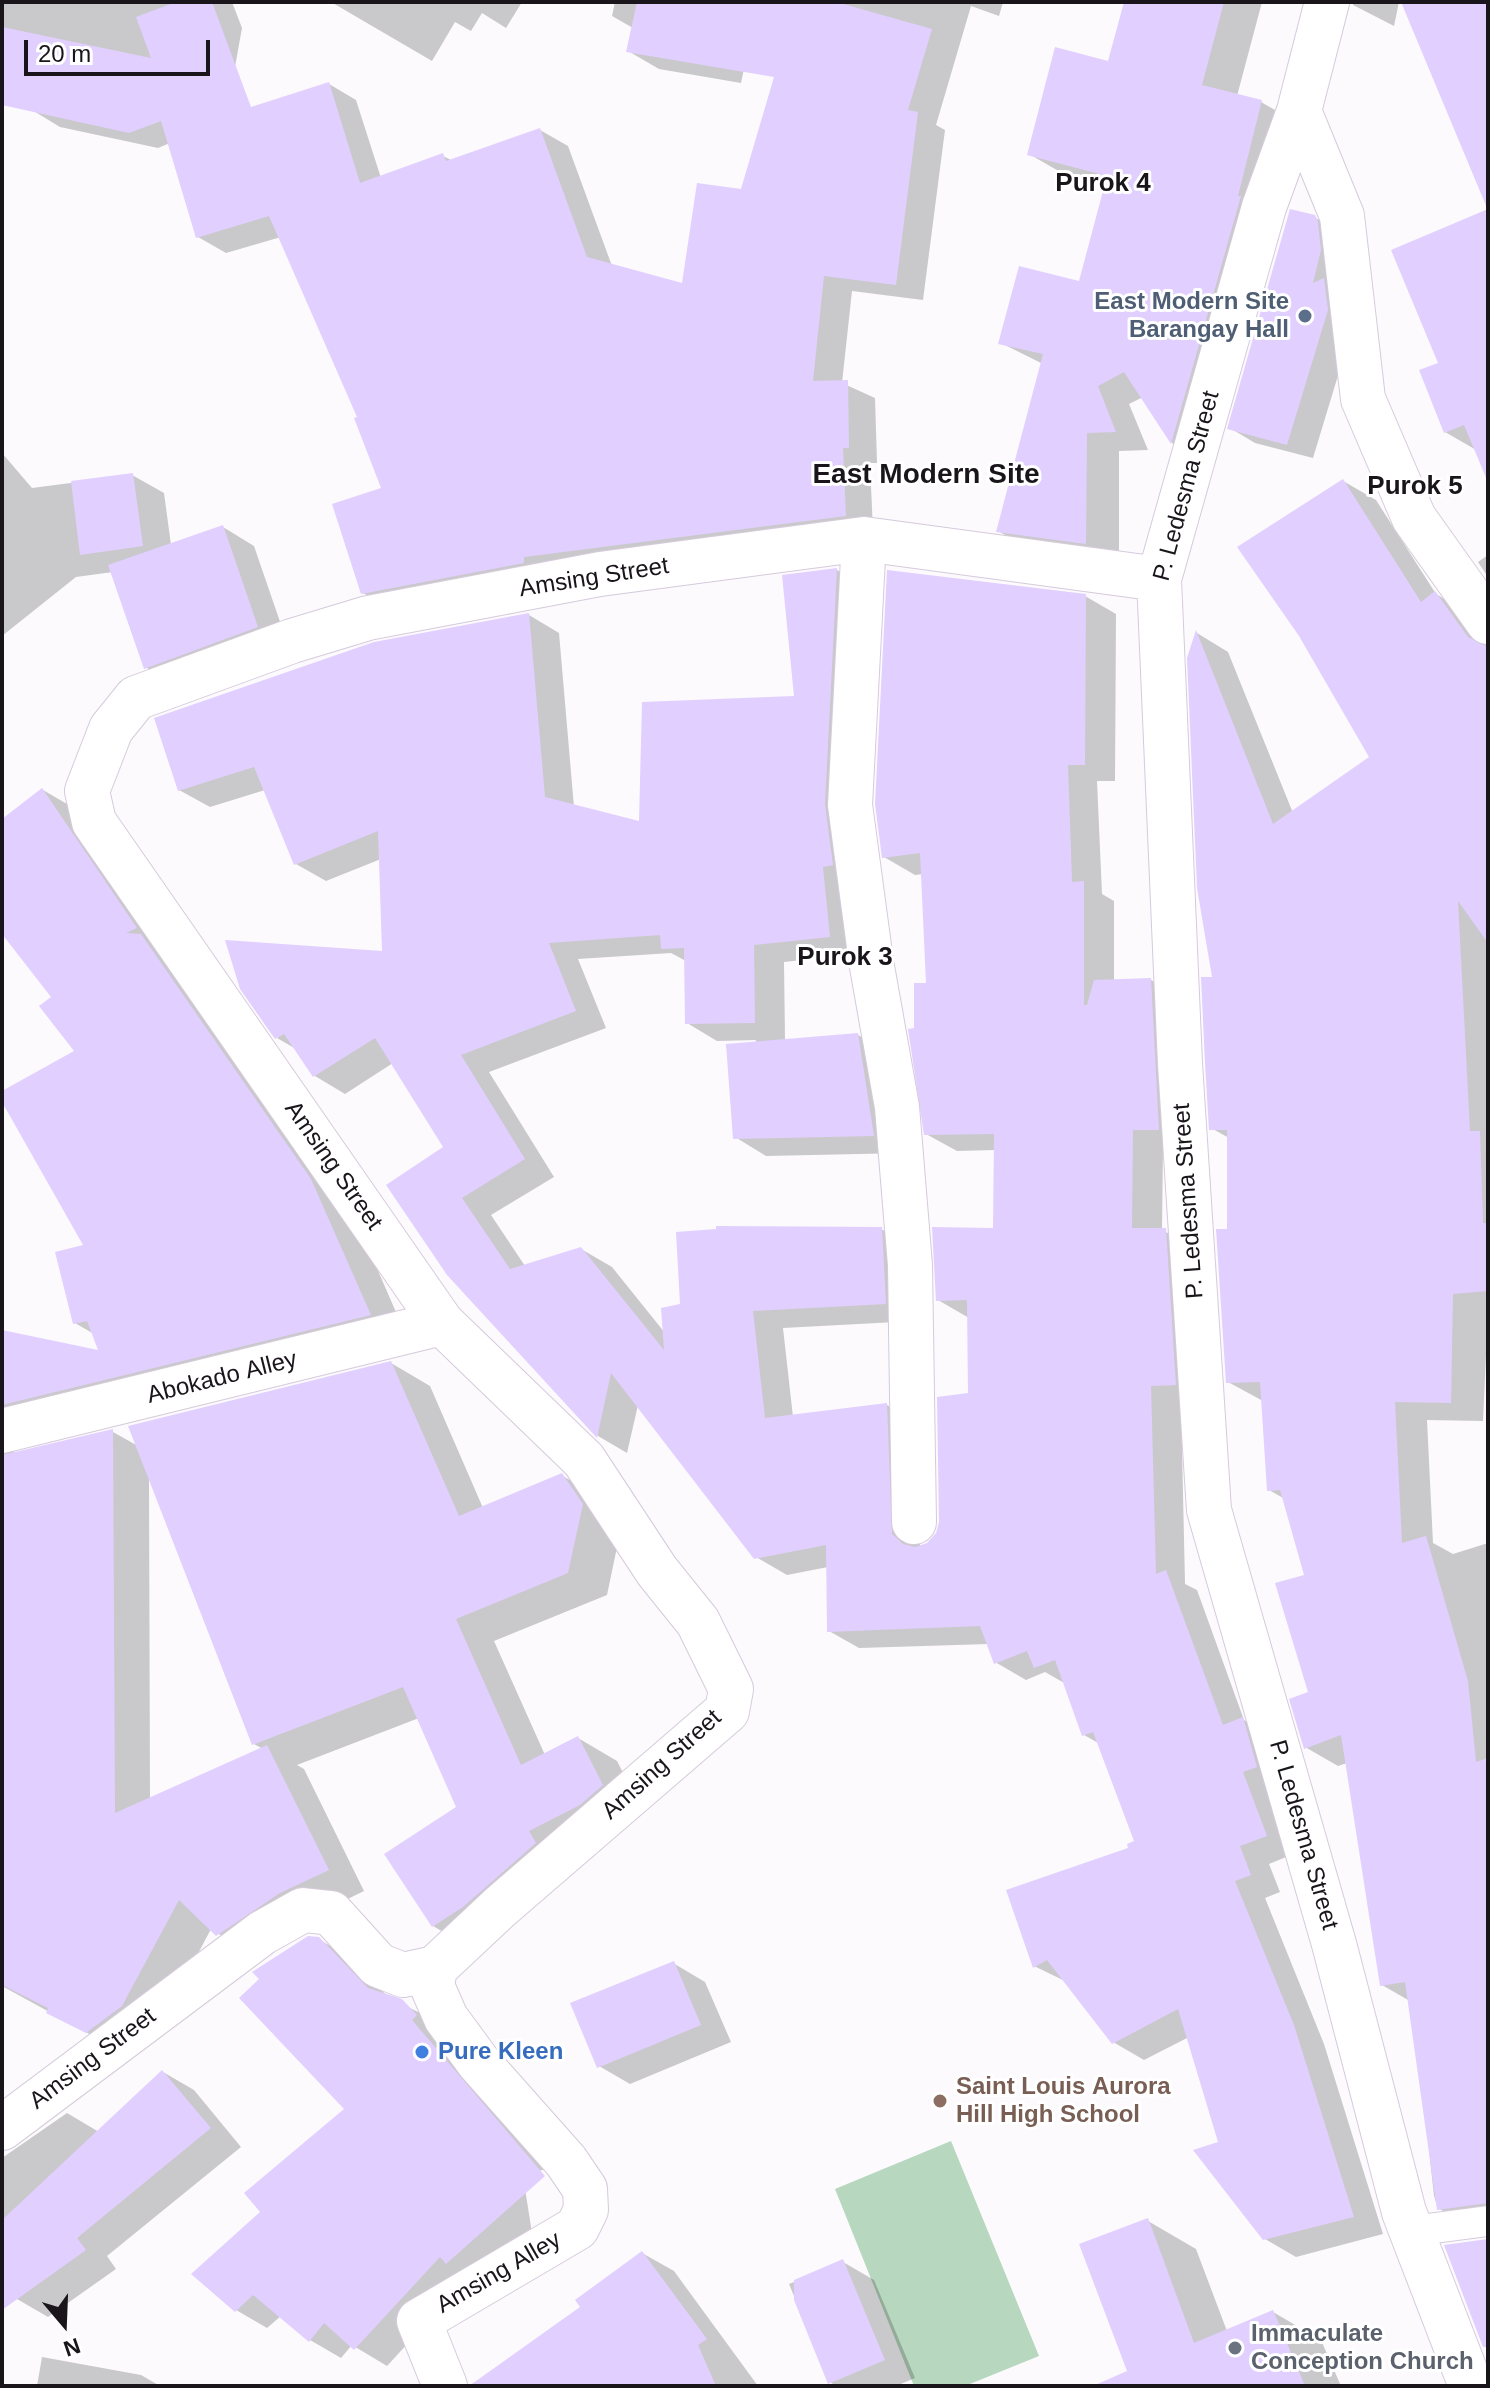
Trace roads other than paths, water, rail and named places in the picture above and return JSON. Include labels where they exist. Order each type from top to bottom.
[{"type":"street","name":"P. Ledesma Street","points":[[1327,2],[1299,111],[1264,207],[1159,579],[1180,1064],[1209,1510],[1334,1944],[1412,2231],[1471,2386]]},
{"type":"street","points":[[1299,111],[1342,216],[1363,399],[1414,518],[1488,622]]},
{"type":"street","points":[[864,539],[850,805],[871,961],[897,1107],[910,1265],[914,1522]]},
{"type":"street","name":"Amsing Street","points":[[2,2128],[262,1933],[303,1910],[331,1913],[378,1965],[403,1975],[435,1968],[500,1907],[727,1711],[731,1689],[698,1622],[657,1571],[584,1460],[442,1323],[94,822],[87,791],[111,729],[136,698],[292,641],[368,618],[600,574],[864,539],[1159,579]]},
{"type":"street","name":"Abokado Alley","points":[[2,1431],[442,1323]]},
{"type":"street","name":"Amsing Alley","points":[[435,1968],[432,1986],[446,2018],[479,2063],[566,2161],[585,2189],[586,2210],[577,2228],[419,2321],[445,2386]]},
{"type":"lane","points":[[1412,2231],[1488,2221]]},
{"type":"place","name":"East Modern Site Barangay Hall","points":[[1305,316]]},
{"type":"place","name":"Pure Kleen","points":[[422,2052]]},
{"type":"place","name":"Saint Louis Aurora Hill High School","points":[[940,2101]]},
{"type":"place","name":"Immaculate Conception Church","points":[[1235,2348]]},
{"type":"district","name":"Purok 4","points":[[1103,184]]},
{"type":"district","name":"East Modern Site","points":[[926,475]]},
{"type":"district","name":"Purok 5","points":[[1415,487]]},
{"type":"district","name":"Purok 3","points":[[845,958]]}]
